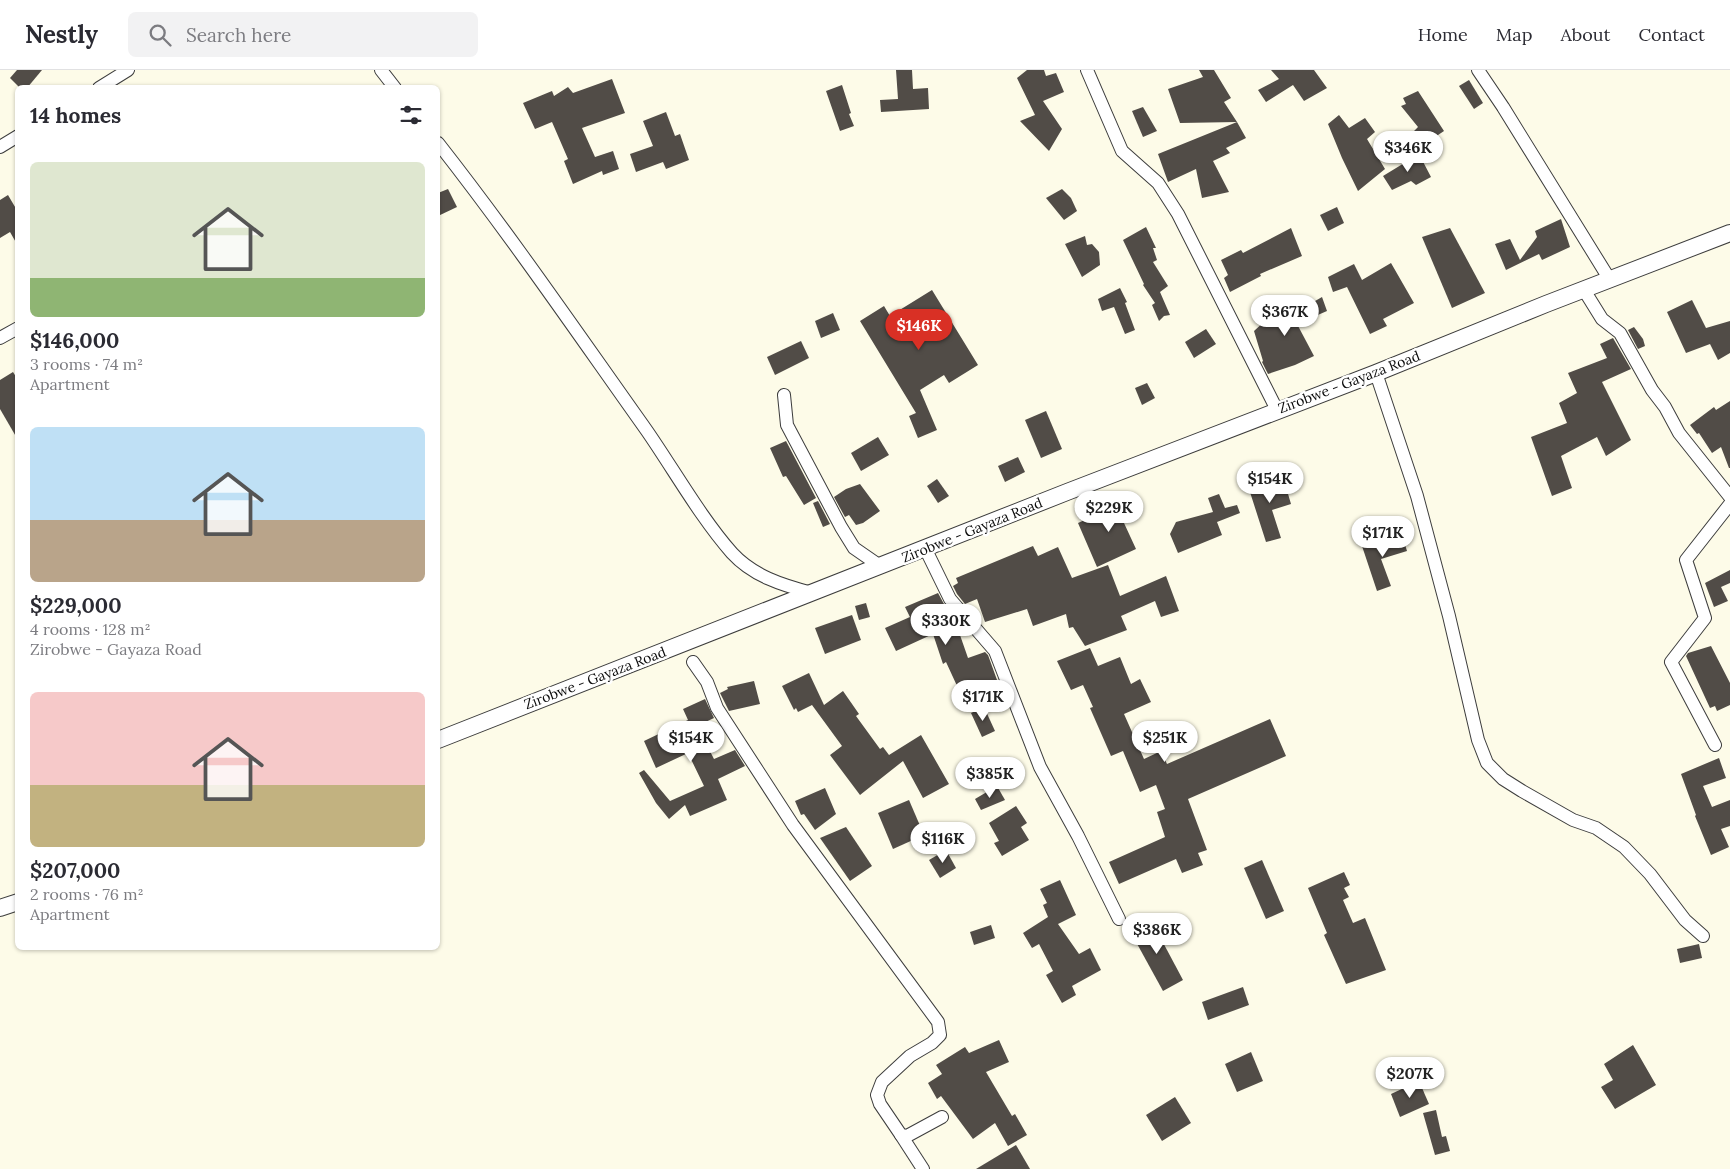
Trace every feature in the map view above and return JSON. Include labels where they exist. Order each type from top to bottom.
[{"type":"street","points":[[104,85],[128,70]]},
{"type":"street","points":[[381,70],[393,85]]},
{"type":"street","points":[[1087,70],[1122,151],[1158,183],[1178,214],[1277,410]]},
{"type":"street","points":[[1478,70],[1610,280]]},
{"type":"street","points":[[0,147],[15,138]]},
{"type":"street","points":[[440,146],[494,215],[732,554],[754,571],[772,581],[812,593]]},
{"type":"street","name":"Zirobwe - Gayaza Road","points":[[440,739],[1730,233]]},
{"type":"street","points":[[1584,290],[1602,319],[1620,333],[1679,433],[1730,497]]},
{"type":"street","points":[[0,338],[15,330]]},
{"type":"street","points":[[1376,372],[1417,496],[1449,616],[1478,740],[1487,762],[1502,779],[1573,820],[1596,828],[1624,847],[1650,874],[1685,920],[1703,936]]},
{"type":"street","points":[[784,395],[787,425],[841,527],[854,548],[880,566]]},
{"type":"street","points":[[1715,745],[1671,662],[1705,618],[1686,560],[1730,504]]},
{"type":"street","points":[[925,548],[950,599],[995,651],[1040,767],[1078,836],[1119,918]]},
{"type":"street","points":[[693,662],[707,682],[717,708],[793,825],[938,1022],[940,1035],[932,1044],[910,1056],[882,1082],[878,1096],[880,1104],[923,1169]]},
{"type":"street","points":[[0,908],[15,903]]},
{"type":"street","points":[[901,1134],[907,1136],[942,1117]]},
{"type":"building","points":[[17,70],[42,70],[30,85],[17,85],[10,78]]},
{"type":"building","points":[[896,70],[912,70],[913,89],[928,88],[929,109],[881,112],[880,100],[898,99]]},
{"type":"building","points":[[1027,70],[1044,70],[1046,76],[1056,73],[1064,92],[1043,101],[1062,129],[1049,151],[1020,121],[1035,115],[1017,78]]},
{"type":"building","points":[[1199,70],[1214,70],[1231,98],[1224,102],[1237,122],[1180,123],[1168,89],[1203,77]]},
{"type":"building","points":[[1271,70],[1314,70],[1327,88],[1304,101],[1293,85],[1266,102],[1258,90],[1279,79]]},
{"type":"building","points":[[612,79],[625,113],[582,128],[595,157],[613,151],[619,169],[603,175],[602,171],[573,184],[564,161],[568,159],[552,122],[535,129],[523,103],[552,91],[554,96],[568,87],[573,93]]},
{"type":"building","points":[[1469,80],[1483,103],[1474,109],[1459,86]]},
{"type":"building","points":[[842,85],[854,126],[840,131],[826,91]]},
{"type":"building","points":[[1418,91],[1444,131],[1423,145],[1413,132],[1418,127],[1401,106],[1406,104],[1403,98]]},
{"type":"building","points":[[1143,107],[1157,131],[1143,137],[1132,111]]},
{"type":"building","points":[[666,112],[675,136],[680,134],[689,160],[666,169],[663,162],[636,172],[630,154],[653,146],[643,121]]},
{"type":"building","points":[[1339,115],[1349,128],[1365,118],[1375,132],[1367,139],[1385,169],[1358,191],[1328,124]]},
{"type":"building","points":[[1237,122],[1246,138],[1226,148],[1230,153],[1213,161],[1229,192],[1202,198],[1196,169],[1168,182],[1158,154]]},
{"type":"building","points":[[1419,154],[1431,177],[1416,185],[1411,181],[1392,190],[1383,176]]},
{"type":"building","points":[[448,189],[457,207],[440,215],[440,192]]},
{"type":"building","points":[[1062,189],[1071,198],[1077,211],[1064,220],[1046,198]]},
{"type":"building","points":[[8,195],[15,207],[15,241],[10,232],[0,238],[0,200]]},
{"type":"building","points":[[1337,207],[1344,223],[1328,231],[1320,215]]},
{"type":"building","points":[[1561,219],[1570,247],[1542,260],[1539,254],[1506,270],[1495,244],[1510,239],[1520,260],[1537,237],[1535,231]]},
{"type":"building","points":[[1146,227],[1156,248],[1153,248],[1157,260],[1153,262],[1168,286],[1160,292],[1170,315],[1164,316],[1159,321],[1152,305],[1155,303],[1143,285],[1123,240]]},
{"type":"building","points":[[1291,228],[1302,256],[1260,274],[1261,276],[1230,292],[1224,278],[1228,275],[1221,260],[1241,250],[1243,253]]},
{"type":"building","points":[[1450,228],[1485,293],[1452,308],[1422,237]]},
{"type":"building","points":[[1085,236],[1087,245],[1092,244],[1099,252],[1100,265],[1082,277],[1065,244]]},
{"type":"building","points":[[1391,263],[1414,303],[1383,319],[1387,326],[1370,334],[1347,287],[1333,292],[1328,277],[1354,264],[1362,280]]},
{"type":"building","points":[[1120,288],[1127,302],[1125,303],[1135,330],[1125,334],[1114,307],[1102,311],[1098,299]]},
{"type":"building","points":[[932,290],[978,365],[949,383],[944,375],[920,390],[937,430],[918,438],[909,416],[916,413],[860,321],[884,306],[890,316]]},
{"type":"building","points":[[1322,297],[1327,311],[1297,324],[1314,356],[1268,374],[1262,362],[1254,331],[1266,320],[1264,309],[1277,305],[1284,319]]},
{"type":"building","points":[[1692,300],[1706,328],[1730,321],[1730,353],[1718,360],[1710,344],[1686,353],[1667,312]]},
{"type":"building","points":[[833,313],[840,330],[821,338],[815,321]]},
{"type":"building","points":[[1634,327],[1643,339],[1645,346],[1638,349],[1628,330]]},
{"type":"building","points":[[1206,329],[1216,344],[1194,358],[1185,342]]},
{"type":"building","points":[[1613,338],[1631,369],[1602,382],[1631,440],[1606,456],[1597,437],[1561,456],[1572,488],[1552,496],[1531,437],[1567,423],[1559,403],[1577,393],[1568,373],[1607,358],[1600,344]]},
{"type":"building","points":[[801,341],[809,358],[775,375],[767,357]]},
{"type":"building","points":[[13,372],[15,375],[15,435],[0,409],[0,380]]},
{"type":"building","points":[[1147,383],[1155,398],[1142,405],[1135,388]]},
{"type":"building","points":[[1730,401],[1729,468],[1721,447],[1712,453],[1699,433],[1697,434],[1690,425],[1714,407],[1716,410]]},
{"type":"building","points":[[1046,411],[1062,449],[1041,458],[1025,420]]},
{"type":"building","points":[[878,437],[889,455],[861,471],[851,453]]},
{"type":"building","points":[[786,441],[816,498],[804,505],[786,476],[783,477],[770,448]]},
{"type":"building","points":[[1018,457],[1025,472],[1005,482],[998,466]]},
{"type":"building","points":[[1281,470],[1291,504],[1272,510],[1281,538],[1266,542],[1249,489],[1266,484],[1265,480]]},
{"type":"building","points":[[937,479],[949,496],[938,503],[927,486]]},
{"type":"building","points":[[860,484],[880,511],[863,523],[856,525],[849,515],[845,517],[834,497],[846,489]]},
{"type":"building","points":[[1219,494],[1225,508],[1237,505],[1240,513],[1217,522],[1222,535],[1178,553],[1170,534],[1176,522],[1213,512],[1208,498]]},
{"type":"building","points":[[1129,500],[1137,517],[1124,523],[1136,549],[1097,567],[1078,523]]},
{"type":"building","points":[[818,501],[830,524],[823,527],[813,503]]},
{"type":"building","points":[[1402,535],[1407,551],[1381,559],[1391,586],[1377,591],[1362,546]]},
{"type":"building","points":[[1033,546],[1038,556],[1058,547],[1072,578],[1108,565],[1120,596],[1166,576],[1179,611],[1161,617],[1155,601],[1121,616],[1127,630],[1085,646],[1073,627],[1069,628],[1066,614],[1033,626],[1027,609],[985,622],[977,599],[965,604],[957,594],[953,586],[958,583],[956,578]]},
{"type":"building","points":[[1730,570],[1730,583],[1721,587],[1728,601],[1714,607],[1705,583]]},
{"type":"building","points":[[938,593],[953,615],[968,658],[985,652],[988,655],[1001,691],[974,705],[963,686],[958,688],[946,662],[943,664],[933,634],[896,651],[885,628],[910,617],[905,607]]},
{"type":"building","points":[[866,603],[870,617],[859,620],[855,606]]},
{"type":"building","points":[[852,615],[861,640],[825,654],[815,628]]},
{"type":"building","points":[[1711,646],[1730,683],[1730,705],[1717,711],[1715,706],[1710,708],[1686,656],[1688,653]]},
{"type":"building","points":[[1090,648],[1098,666],[1120,657],[1131,684],[1140,679],[1151,702],[1124,714],[1144,759],[1161,751],[1167,764],[1270,719],[1286,756],[1188,799],[1207,850],[1198,853],[1203,865],[1182,873],[1176,859],[1119,884],[1109,862],[1165,837],[1157,812],[1165,809],[1156,785],[1140,792],[1123,751],[1111,756],[1090,708],[1093,707],[1083,685],[1071,690],[1057,661]]},
{"type":"building","points":[[809,673],[824,705],[843,691],[859,714],[856,716],[880,749],[883,747],[889,755],[921,735],[949,784],[923,798],[903,761],[860,795],[830,755],[842,746],[812,705],[798,712],[796,708],[794,710],[782,686]]},
{"type":"building","points":[[754,681],[760,704],[729,711],[720,693],[728,689],[727,687]]},
{"type":"building","points":[[705,699],[714,718],[697,726],[714,759],[735,750],[745,766],[718,779],[727,800],[690,816],[685,805],[669,819],[656,803],[639,773],[644,770],[670,801],[704,786],[688,753],[656,768],[644,741],[688,720],[683,709]]},
{"type":"building","points":[[984,707],[995,731],[982,737],[971,713]]},
{"type":"building","points":[[1719,758],[1726,778],[1703,786],[1712,807],[1730,800],[1730,826],[1721,829],[1729,847],[1711,855],[1681,774]]},
{"type":"building","points":[[997,786],[1005,800],[981,810],[975,799]]},
{"type":"building","points":[[825,788],[836,814],[815,830],[804,814],[801,815],[795,801]]},
{"type":"building","points":[[909,800],[924,835],[893,849],[878,813]]},
{"type":"building","points":[[1016,806],[1027,823],[1021,827],[1029,840],[1002,856],[994,843],[999,841],[989,823]]},
{"type":"building","points":[[846,827],[872,866],[850,881],[820,838]]},
{"type":"building","points":[[946,850],[956,868],[940,878],[929,860]]},
{"type":"building","points":[[1262,860],[1284,911],[1266,919],[1244,868]]},
{"type":"building","points":[[1344,872],[1350,885],[1344,888],[1349,897],[1343,900],[1353,923],[1365,918],[1386,970],[1346,984],[1324,935],[1327,933],[1308,888]]},
{"type":"building","points":[[1060,880],[1076,915],[1058,924],[1079,954],[1090,948],[1101,970],[1072,986],[1076,995],[1062,1003],[1046,975],[1053,971],[1039,944],[1032,948],[1023,933],[1048,917],[1043,905],[1047,903],[1040,889]]},
{"type":"building","points":[[1151,920],[1183,980],[1163,991],[1130,931]]},
{"type":"building","points":[[991,925],[995,938],[974,945],[970,932]]},
{"type":"building","points":[[1699,944],[1702,958],[1680,963],[1677,949]]},
{"type":"building","points":[[1243,987],[1249,1005],[1208,1020],[1202,1002]]},
{"type":"building","points":[[999,1040],[1009,1062],[986,1072],[1012,1116],[1015,1114],[1027,1135],[1008,1146],[995,1123],[973,1139],[941,1096],[937,1099],[928,1083],[942,1074],[936,1065],[965,1047],[969,1053]]},
{"type":"building","points":[[1633,1045],[1656,1085],[1615,1109],[1601,1087],[1613,1080],[1604,1064]]},
{"type":"building","points":[[1251,1052],[1263,1081],[1237,1092],[1225,1064]]},
{"type":"building","points":[[1419,1081],[1429,1104],[1400,1117],[1391,1094]]},
{"type":"building","points":[[1175,1097],[1191,1123],[1162,1141],[1146,1115]]},
{"type":"building","points":[[1436,1110],[1442,1137],[1446,1136],[1450,1151],[1435,1155],[1423,1113]]},
{"type":"building","points":[[1016,1145],[1030,1169],[976,1169]]}]
